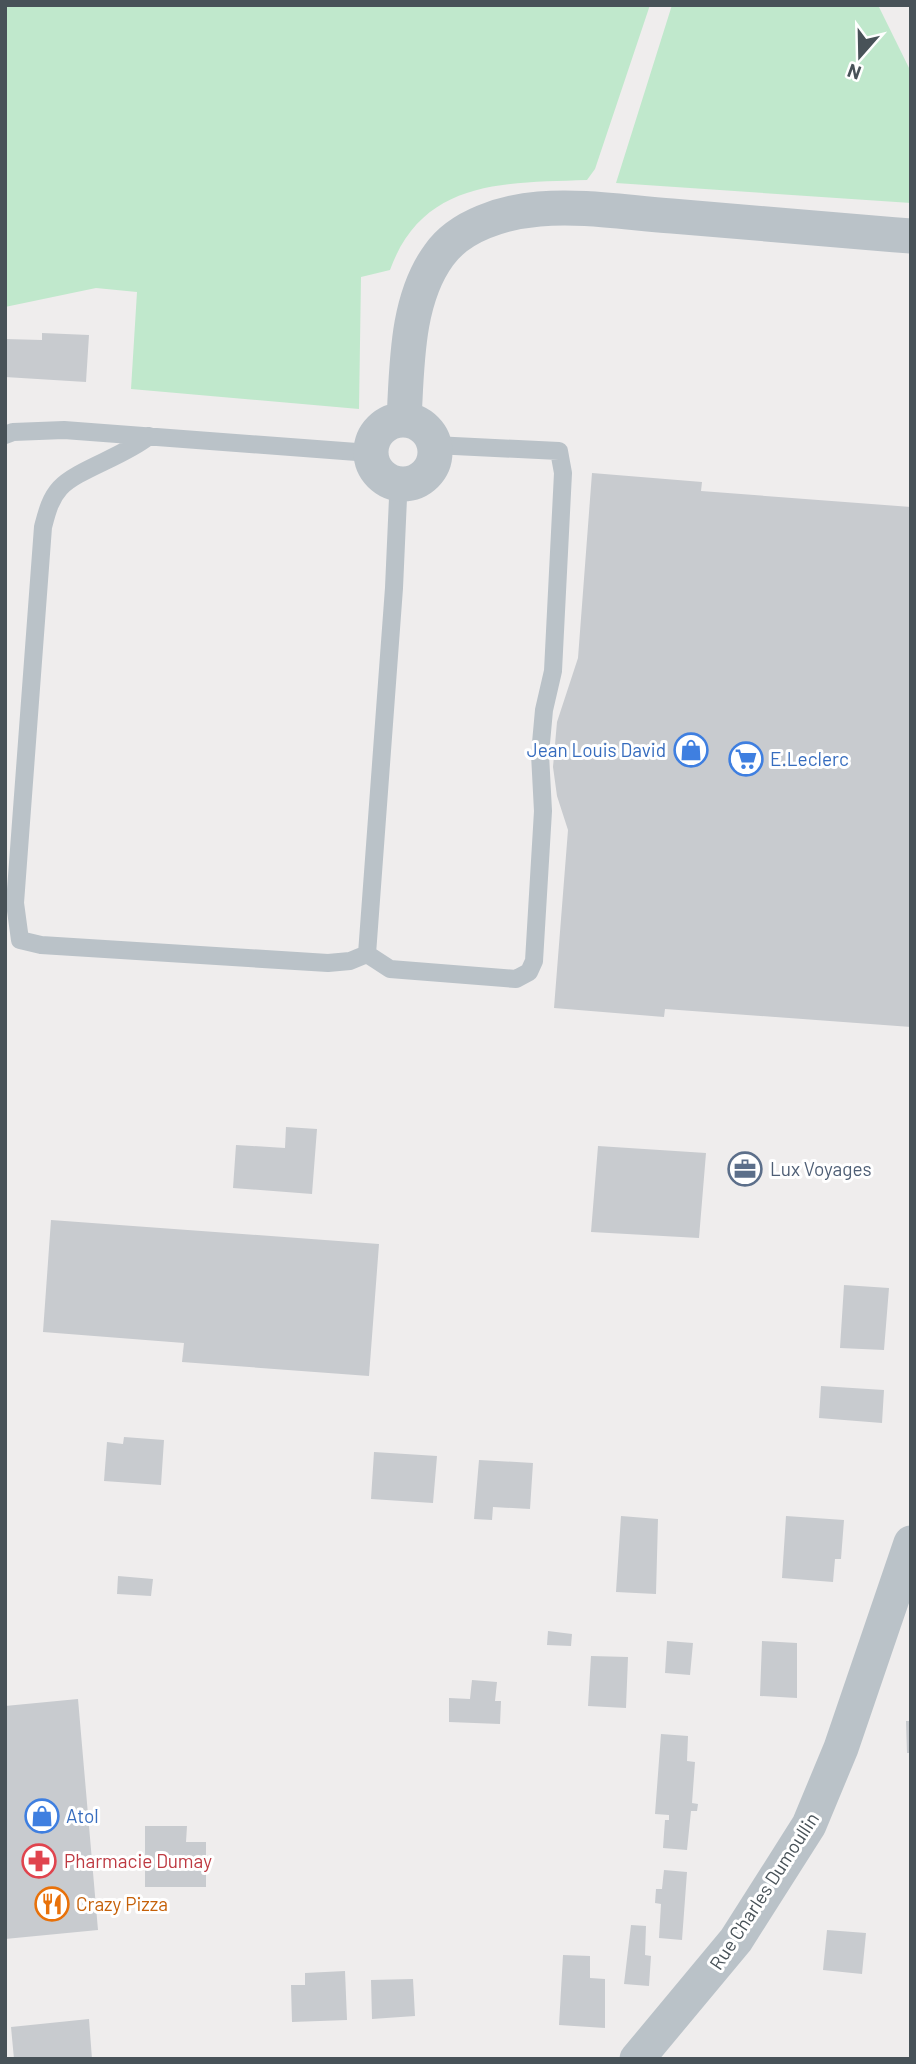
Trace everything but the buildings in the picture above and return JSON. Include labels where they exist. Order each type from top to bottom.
[{"type":"street","points":[[404,420],[414,315],[426,282],[440,254],[466,232],[495,218],[539,209],[599,210],[911,236]]},
{"type":"street","points":[[404,420],[424,427],[435,445],[433,465],[420,480],[401,485],[392,483],[376,471],[370,453],[372,442],[384,425],[404,420]]},
{"type":"street","name":"Rue Charles Dumoullin","points":[[637,2059],[736,1940],[810,1825],[841,1748],[911,1543]]},
{"type":"lane","points":[[5,435],[13,432],[64,430],[370,453]]},
{"type":"lane","points":[[149,436],[132,450],[62,485],[49,503],[40,563],[15,903],[20,940],[41,945],[328,963],[350,961],[367,954]]},
{"type":"lane","points":[[367,954],[390,969],[516,979],[529,972],[534,961],[543,811],[540,754],[544,710],[553,671],[564,484],[559,451],[435,445]]},
{"type":"lane","points":[[367,954],[394,588],[398,498],[392,483]]},
{"type":"green space","points":[[5,5],[650,5],[595,169],[587,180],[497,186],[470,192],[445,202],[423,218],[405,240],[390,270],[361,277],[359,409],[131,389],[137,292],[96,288],[5,307]]},
{"type":"green space","points":[[672,5],[878,5],[911,72],[911,203],[616,183]]},
{"type":"place","name":"Jean Louis David","points":[[691,750]]},
{"type":"place","name":"E.Leclerc","points":[[746,759]]},
{"type":"place","name":"Lux Voyages","points":[[745,1169]]},
{"type":"place","name":"Atol","points":[[42,1816]]},
{"type":"place","name":"Pharmacie Dumay","points":[[39,1861]]},
{"type":"place","name":"Crazy Pizza","points":[[52,1904]]}]
